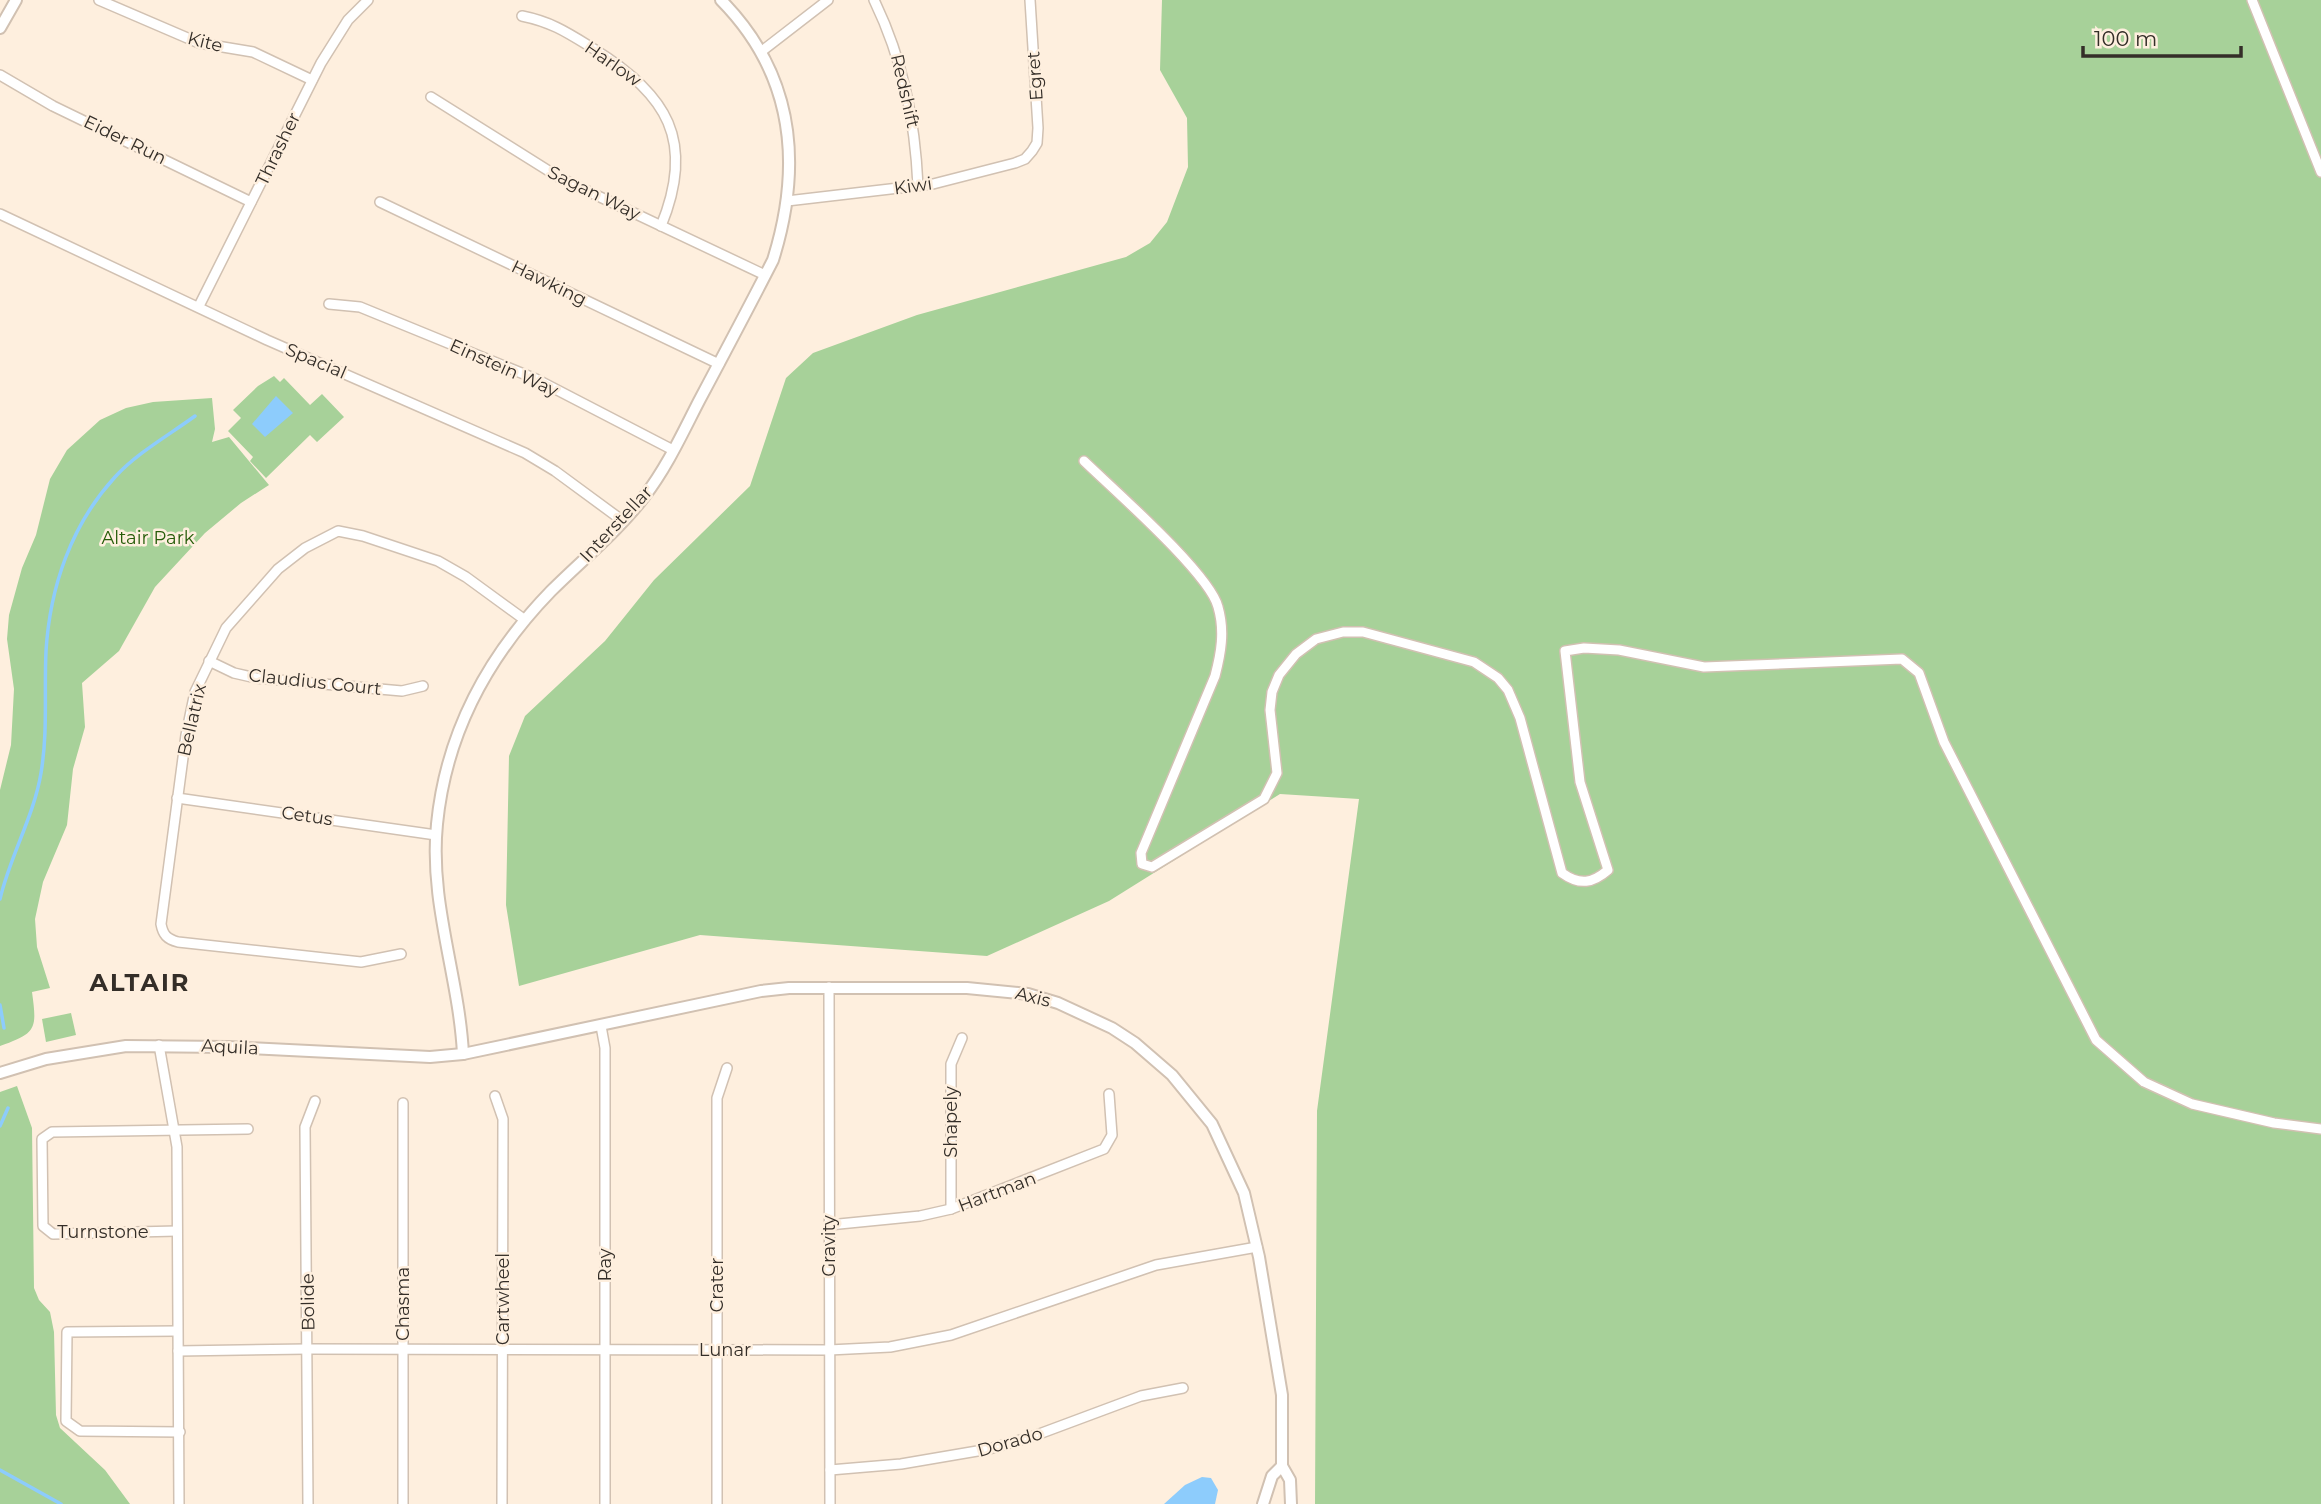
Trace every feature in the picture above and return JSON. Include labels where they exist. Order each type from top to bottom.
[{"type":"street","points":[[0,29],[16,0]]},
{"type":"street","name":"Kite","points":[[99,0],[200,43],[253,52],[278,61],[312,80]]},
{"type":"street","name":"Thrasher","points":[[199,306],[312,80],[348,20],[368,0]]},
{"type":"street","name":"Interstellar","points":[[463,1054],[456,991],[436,890],[436,835],[442,790],[461,723],[487,673],[525,620],[623,521],[662,471],[765,275],[781,235],[787,201],[788,148],[783,111],[762,51],[721,0]]},
{"type":"street","points":[[762,51],[828,0]]},
{"type":"street","name":"Redshift","points":[[874,0],[890,33],[909,101],[918,186]]},
{"type":"street","name":"Egret","points":[[1030,0],[1038,128],[1037,142],[1032,151]]},
{"type":"street","points":[[2252,0],[2321,173]]},
{"type":"street","name":"Harlow","points":[[522,16],[549,21],[635,76],[654,96],[672,138],[677,176],[661,226]]},
{"type":"street","name":"Eider Run","points":[[0,75],[54,106],[251,202]]},
{"type":"street","name":"Sagan Way","points":[[431,97],[560,178],[765,275]]},
{"type":"street","name":"Kiwi","points":[[787,201],[918,186],[1015,163],[1025,159],[1032,151]]},
{"type":"street","name":"Hawking","points":[[380,202],[719,364]]},
{"type":"street","name":"Spacial","points":[[0,214],[267,340],[525,453],[555,471],[623,521]]},
{"type":"street","name":"Einstein Way","points":[[329,304],[360,307],[536,379],[673,450]]},
{"type":"street","points":[[1084,461],[1203,579],[1218,607],[1223,647],[1215,676],[1141,853],[1143,864],[1152,867],[1176,855],[1264,799],[1277,773],[1270,710],[1272,692],[1279,675],[1296,654],[1317,639],[1329,635],[1363,632],[1474,662],[1498,678],[1508,690],[1520,718],[1562,873],[1570,878],[1588,882],[1594,882],[1608,870],[1580,782],[1565,651],[1584,648],[1619,650],[1704,667],[1902,659],[1919,673],[1944,742],[2096,1040],[2144,1082],[2192,1104],[2274,1123],[2321,1129]]},
{"type":"street","name":"Bellatrix","points":[[401,954],[361,962],[169,940],[161,924],[177,798],[195,692],[226,628],[269,578],[305,548],[338,531],[363,536],[438,561],[466,577],[525,620]]},
{"type":"street","name":"Claudius Court","points":[[209,662],[234,673],[256,678],[402,691],[424,686]]},
{"type":"street","name":"Cetus","points":[[177,798],[436,835]]},
{"type":"street","name":"Axis","points":[[463,1054],[761,991],[829,987],[1003,990],[1058,1003],[1112,1028],[1156,1060],[1212,1124],[1236,1170],[1257,1247],[1282,1395],[1282,1466],[1290,1480],[1291,1504]]},
{"type":"street","name":"Gravity","points":[[829,987],[830,1504]]},
{"type":"street","name":"Ray","points":[[601,1026],[605,1048],[605,1504]]},
{"type":"street","name":"Shapely","points":[[951,1209],[951,1064],[962,1038]]},
{"type":"street","points":[[159,1045],[177,1147],[179,1504]]},
{"type":"street","name":"Aquila","points":[[0,1073],[85,1051],[159,1045],[430,1057],[463,1054]]},
{"type":"street","name":"Crater","points":[[717,1504],[717,1098],[727,1068]]},
{"type":"street","name":"Hartman","points":[[829,1225],[920,1216],[951,1209],[1104,1149],[1112,1135],[1110,1094]]},
{"type":"street","name":"Cartwheel","points":[[495,1096],[503,1119],[502,1504]]},
{"type":"street","name":"Bolide","points":[[308,1504],[305,1127],[315,1101]]},
{"type":"street","name":"Chasma","points":[[403,1103],[403,1504]]},
{"type":"street","points":[[173,1130],[248,1129]]},
{"type":"street","name":"Turnstone","points":[[173,1130],[45,1135],[41,1139],[43,1226],[53,1234],[177,1231]]},
{"type":"street","name":"Lunar","points":[[178,1351],[830,1350],[890,1347],[951,1335],[1156,1265],[1257,1247]]},
{"type":"street","points":[[177,1331],[67,1332],[66,1421],[80,1431],[180,1432]]},
{"type":"street","name":"Dorado","points":[[830,1470],[901,1464],[989,1449],[1031,1437],[1141,1396],[1183,1388]]},
{"type":"street","name":"Axis","points":[[1263,1504],[1272,1476],[1282,1466]]},
{"type":"green space","points":[[1162,0],[2321,0],[2321,1504],[1315,1504],[1317,1111],[1359,799],[1280,794],[1109,901],[987,956],[700,935],[519,986],[506,905],[509,756],[525,716],[605,641],[654,580],[750,486],[786,378],[813,353],[917,315],[1126,257],[1150,243],[1167,222],[1188,167],[1187,118],[1160,70]]},
{"type":"green space","points":[[274,376],[280,382],[284,378],[310,405],[322,394],[344,417],[317,442],[310,435],[266,478],[250,461],[253,457],[228,431],[241,418],[233,410],[258,386]]},
{"type":"green space","name":"Altair Park","points":[[212,398],[215,429],[212,442],[229,437],[269,485],[241,503],[205,533],[155,587],[119,651],[82,683],[85,727],[73,769],[67,825],[43,882],[35,919],[37,947],[50,988],[32,992],[34,1022],[28,1033],[0,1046],[0,790],[11,745],[14,689],[7,639],[9,615],[22,568],[36,535],[50,479],[67,450],[100,420],[126,408],[153,402]]},
{"type":"green space","points":[[71,1013],[76,1035],[46,1042],[42,1019]]},
{"type":"green space","points":[[17,1086],[32,1128],[34,1288],[39,1300],[50,1312],[54,1332],[56,1415],[60,1428],[105,1470],[130,1504],[0,1504],[0,1092]]},
{"type":"water","points":[[276,396],[293,413],[265,437],[252,424]]},
{"type":"water","points":[[1202,1477],[1211,1478],[1218,1490],[1215,1504],[1164,1504],[1185,1485]]},
{"type":"waterway","points":[[0,899],[38,789],[44,742],[48,627],[58,580],[66,558],[86,515],[115,477],[143,452],[195,416]]},
{"type":"waterway","points":[[0,1005],[4,1028]]},
{"type":"waterway","points":[[0,1126],[8,1108]]},
{"type":"waterway","points":[[0,1470],[61,1504]]},
{"type":"district","name":"ALTAIR","points":[[140,983]]}]
